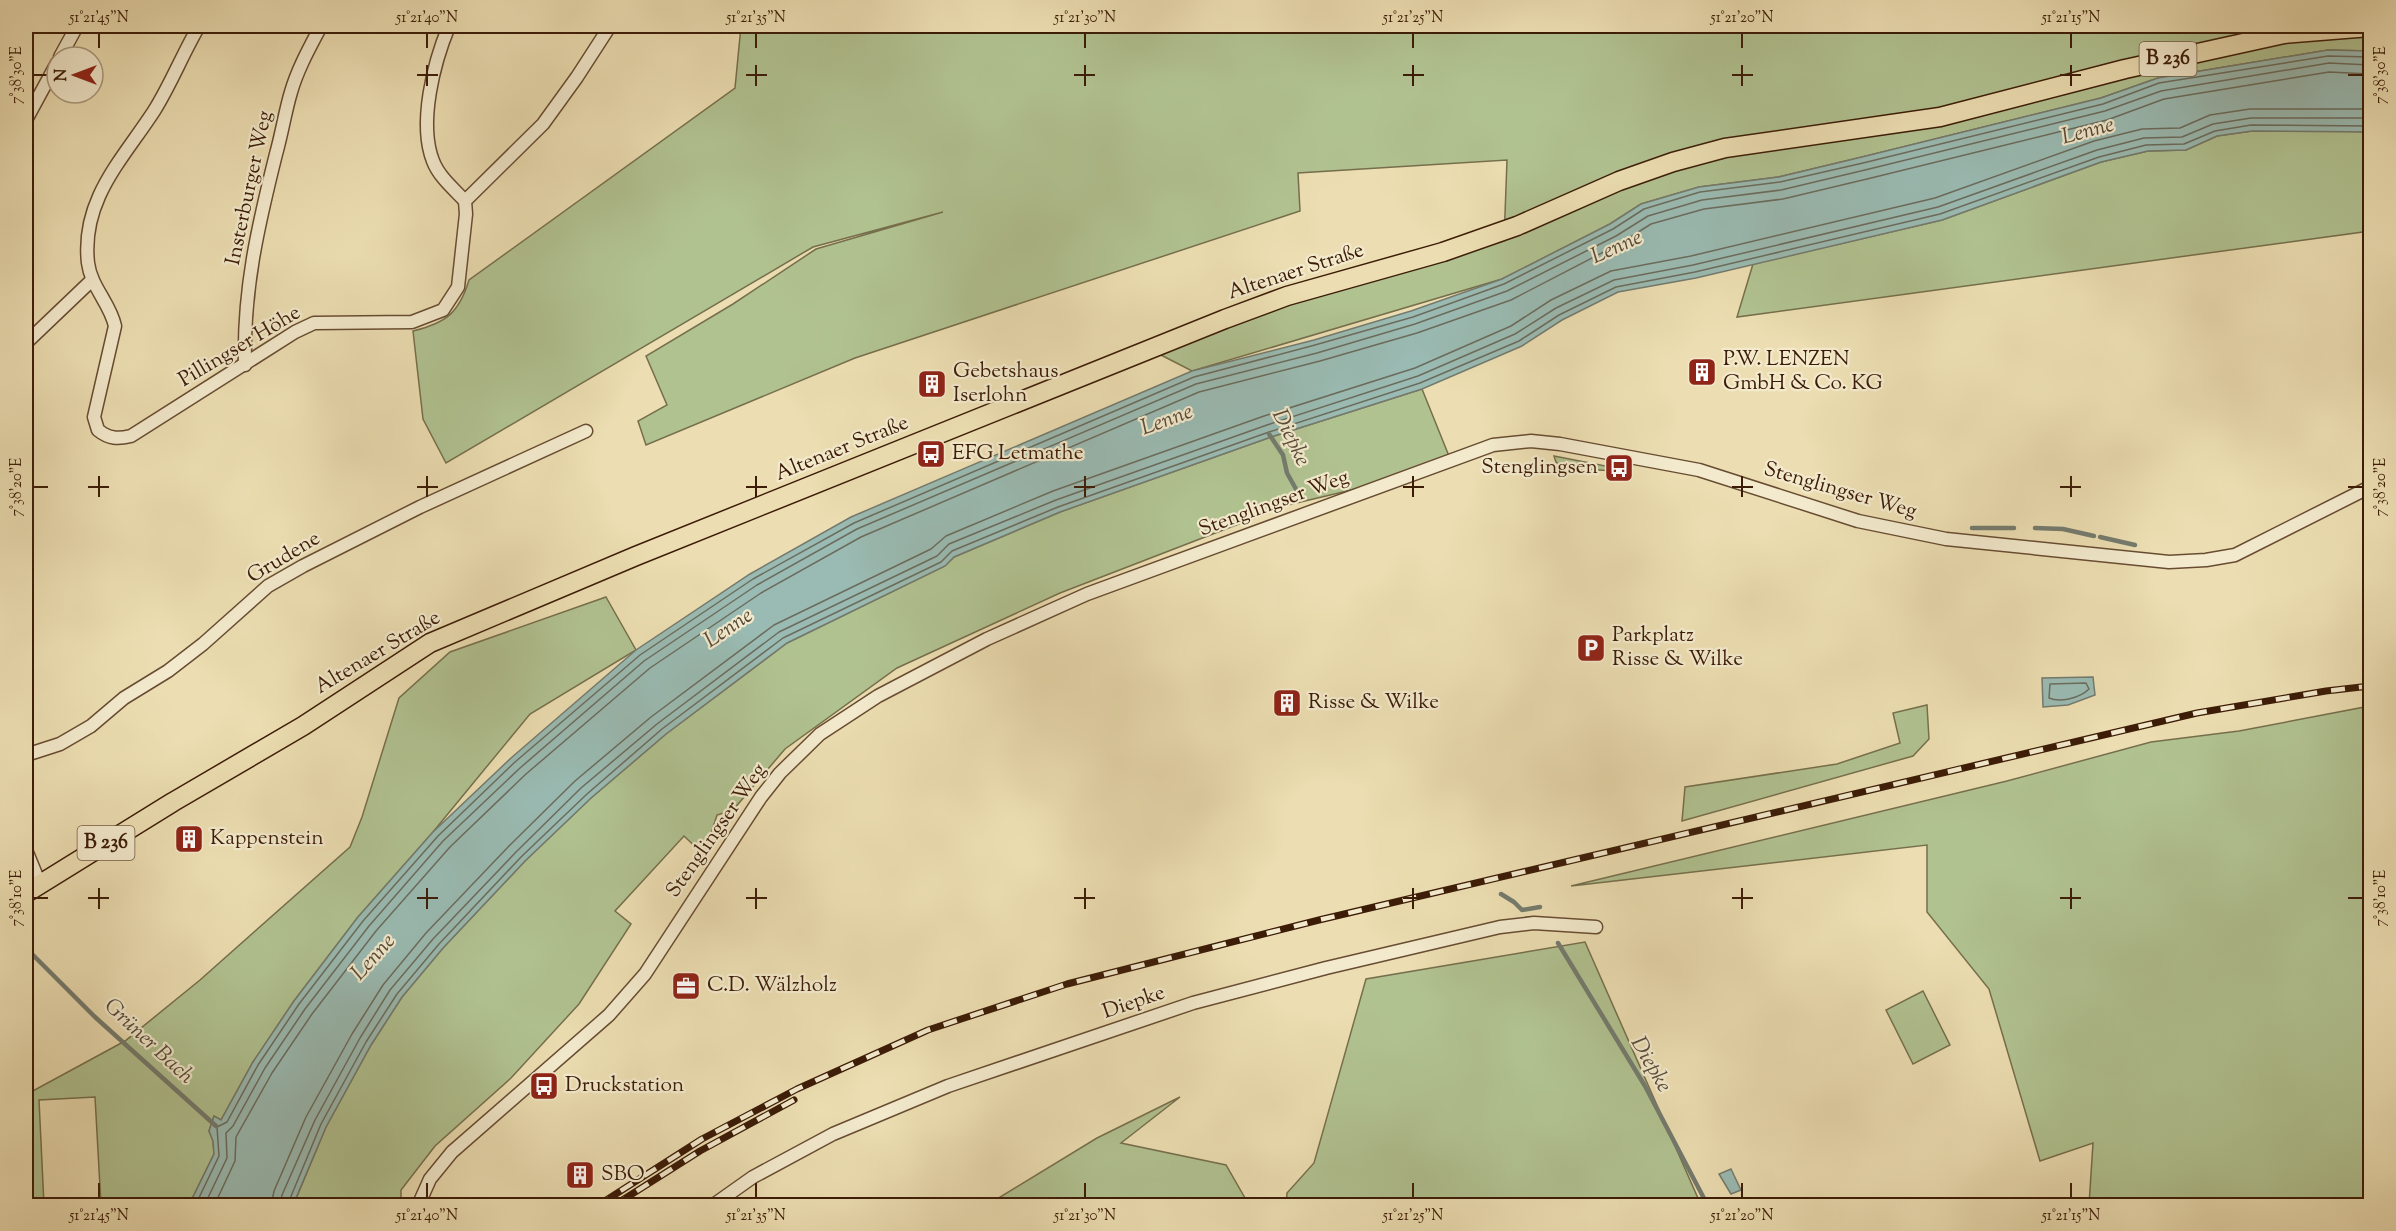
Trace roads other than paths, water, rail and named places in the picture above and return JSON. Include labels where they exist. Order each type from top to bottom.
[{"type":"main road","name":"Altenaer Straße","points":[[33,889],[173,802],[303,726],[430,644],[636,556],[1287,296],[1443,252],[1517,226],[1618,181],[1673,162],[1725,148],[1940,117],[2125,69],[2284,34],[2370,27]]},
{"type":"street","points":[[67,45],[77,26]]},
{"type":"street","points":[[26,343],[92,280],[87,241],[94,207],[130,142],[154,112],[199,26]]},
{"type":"street","name":"Insterburger Weg","points":[[245,365],[244,332],[261,209],[291,91],[301,64],[321,26]]},
{"type":"street","points":[[448,26],[430,93],[428,145],[433,163],[442,177],[465,201],[543,124],[610,26]]},
{"type":"street","points":[[26,120],[45,85]]},
{"type":"street","name":"Pillingser Höhe","points":[[92,280],[106,303],[115,326],[94,413],[98,430],[118,439],[131,436],[314,323],[412,322],[443,310],[458,287],[466,214],[465,201]]},
{"type":"street","name":"Grudene","points":[[26,755],[60,744],[91,726],[124,698],[168,671],[203,644],[268,586],[420,507],[586,431]]},
{"type":"street","name":"Stenglingser Weg","points":[[418,1206],[430,1179],[452,1152],[609,1015],[638,982],[761,797],[780,773],[820,734],[878,696],[987,639],[1088,594],[1493,445],[1531,441],[1560,444],[1700,470],[1858,521],[1946,539],[2169,562],[2206,560],[2235,555],[2370,487]]},
{"type":"street","points":[[26,850],[33,889]]},
{"type":"street","name":"Diepke","points":[[712,1206],[753,1177],[833,1134],[948,1086],[1193,1003],[1326,968],[1500,927],[1534,923],[1596,927]]},
{"type":"water","name":"Lenne","points":[[2328,50],[2370,51],[2370,132],[2252,131],[2217,136],[2186,150],[2148,151],[2101,162],[1942,220],[1696,278],[1618,292],[1562,320],[1522,346],[1422,389],[1271,437],[1060,512],[954,557],[945,566],[787,643],[666,734],[591,798],[525,861],[443,948],[402,997],[371,1045],[326,1127],[293,1205],[189,1205],[214,1154],[209,1131],[214,1116],[221,1120],[253,1062],[294,1001],[358,917],[433,832],[511,758],[636,650],[750,574],[851,517],[1192,371],[1314,340],[1411,311],[1502,279],[1610,224],[1641,204],[1699,187],[1779,177],[1862,157],[2101,98],[2158,78]]},
{"type":"water","points":[[2093,677],[2095,695],[2068,705],[2043,707],[2042,678]]},
{"type":"water","points":[[1731,1169],[1741,1190],[1731,1194],[1719,1174]]},
{"type":"waterway","name":"Diepke","points":[[1269,434],[1283,455],[1287,473],[1301,498]]},
{"type":"waterway","points":[[1972,528],[2014,528]]},
{"type":"waterway","points":[[2035,528],[2063,529],[2094,536]]},
{"type":"waterway","points":[[2100,537],[2135,545]]},
{"type":"waterway","name":"Diepke","points":[[1501,894],[1522,910],[1540,907]]},
{"type":"waterway","name":"Diepke","points":[[1558,943],[1645,1086],[1708,1206]]},
{"type":"waterway","name":"Grüner Bach","points":[[26,948],[95,1017],[216,1126]]},
{"type":"railway","points":[[597,1206],[702,1139],[797,1089],[928,1030],[1067,984],[1319,920],[2197,713],[2326,691],[2370,686]]},
{"type":"railway","points":[[613,1206],[700,1151],[794,1100]]},
{"type":"place","name":"P.W. LENZEN GmbH & Co. KG","points":[[1702,372]]},
{"type":"place","name":"Gebetshaus Iserlohn","points":[[932,384]]},
{"type":"place","name":"EFG Letmathe","points":[[931,454]]},
{"type":"place","name":"Stenglingsen","points":[[1619,468]]},
{"type":"place","name":"Parkplatz Risse & Wilke","points":[[1591,648]]},
{"type":"place","name":"Risse & Wilke","points":[[1287,703]]},
{"type":"place","name":"Kappenstein","points":[[189,839]]},
{"type":"place","name":"C.D. Wälzholz","points":[[686,986]]},
{"type":"place","name":"Druckstation","points":[[544,1086]]},
{"type":"place","name":"SBO","points":[[580,1175]]}]
